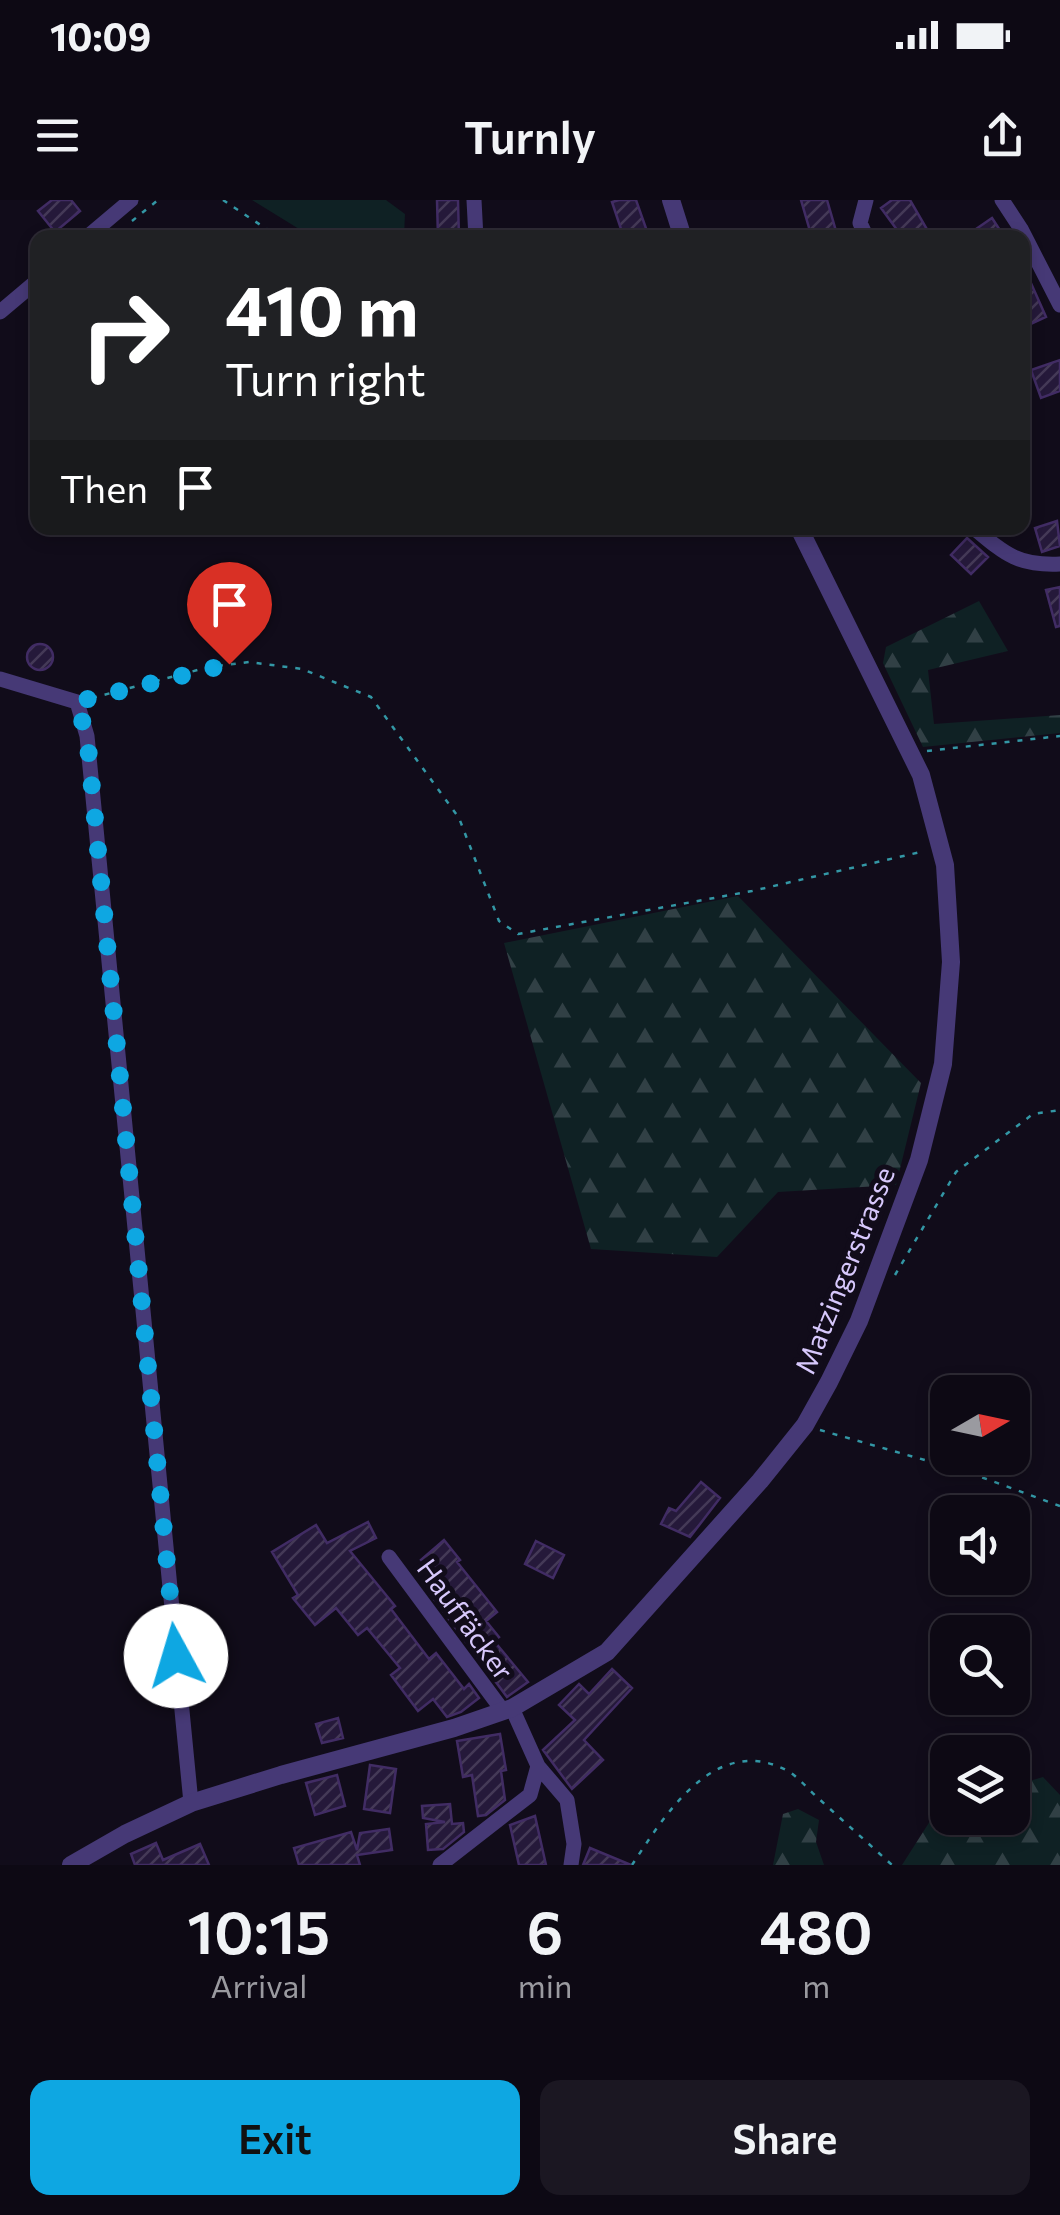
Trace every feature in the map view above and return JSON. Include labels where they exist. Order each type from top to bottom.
[{"type":"street","points":[[95,230],[131,200]]},
{"type":"street","points":[[474,200],[476,230]]},
{"type":"street","points":[[671,200],[680,230]]},
{"type":"street","points":[[863,230],[860,223],[866,200]]},
{"type":"street","points":[[1002,200],[1022,230]]},
{"type":"street","points":[[1030,246],[1060,304]]},
{"type":"street","points":[[0,312],[30,287]]},
{"type":"street","name":"Matzingerstrasse","points":[[70,1865],[191,1804],[281,1774],[508,1710],[607,1652],[760,1481],[804,1425],[859,1320],[919,1160],[943,1064],[952,962],[945,865],[921,776],[802,535]]},
{"type":"street","points":[[982,535],[1007,556],[1028,564],[1060,564]]},
{"type":"street","points":[[0,679],[76,702],[87,736],[191,1804]]},
{"type":"street","name":"Hauffäcker","points":[[388,1557],[508,1710],[538,1766],[566,1800],[574,1844],[571,1865]]},
{"type":"street","points":[[440,1865],[530,1795],[538,1766]]},
{"type":"path","points":[[223,200],[268,230]]},
{"type":"path","points":[[76,702],[209,667],[249,662],[302,669],[370,697],[460,818],[499,921],[518,934],[752,891],[941,847]]},
{"type":"path","points":[[910,752],[1060,736]]},
{"type":"path","points":[[892,1280],[956,1172],[1033,1114],[1060,1110]]},
{"type":"path","points":[[804,1425],[970,1473],[1060,1506]]},
{"type":"path","points":[[632,1865],[665,1816],[692,1788],[712,1770],[732,1764],[770,1766],[789,1772],[892,1865]]},
{"type":"green space","points":[[252,200],[386,200],[405,214],[404,230],[301,230]]},
{"type":"green space","points":[[979,601],[1008,651],[928,670],[934,724],[1060,715],[1060,733],[923,747],[883,663],[886,647]]},
{"type":"green space","points":[[738,896],[921,1083],[896,1185],[778,1192],[717,1257],[591,1249],[504,943]]},
{"type":"green space","points":[[1043,1777],[1060,1795],[1060,1865],[902,1865],[930,1821],[930,1835],[1030,1835],[1030,1781]]},
{"type":"green space","points":[[798,1809],[819,1820],[816,1842],[824,1865],[773,1865],[783,1814]]},
{"type":"building","points":[[52,200],[71,200],[80,211],[53,230],[38,211]]},
{"type":"building","points":[[437,200],[458,200],[459,230],[438,230]]},
{"type":"building","points":[[636,200],[647,230],[621,230],[612,202]]},
{"type":"building","points":[[801,200],[827,200],[836,230],[810,230]]},
{"type":"building","points":[[892,200],[910,200],[927,230],[897,230],[881,208]]},
{"type":"building","points":[[992,218],[1000,230],[975,230]]},
{"type":"building","points":[[1030,281],[1046,317],[1030,324]]},
{"type":"building","points":[[1060,360],[1060,391],[1041,398],[1031,370]]},
{"type":"building","points":[[1057,521],[1060,546],[1042,552],[1035,528]]},
{"type":"building","points":[[967,538],[988,557],[971,574],[951,555]]},
{"type":"building","points":[[1060,587],[1060,626],[1056,627],[1046,590]]},
{"type":"building","points":[[40,644],[49,648],[53,657],[49,666],[40,670],[31,666],[27,657],[31,648]]},
{"type":"building","points":[[701,1482],[720,1498],[690,1537],[661,1524],[669,1508],[676,1511]]},
{"type":"building","points":[[368,1522],[376,1538],[350,1551],[395,1606],[391,1609],[429,1659],[436,1653],[464,1689],[469,1684],[479,1698],[461,1712],[447,1717],[433,1699],[418,1711],[391,1675],[400,1668],[367,1628],[358,1635],[336,1608],[315,1625],[293,1598],[298,1595],[272,1552],[316,1525],[327,1543]]},
{"type":"building","points":[[444,1540],[497,1612],[486,1621],[499,1637],[494,1641],[528,1682],[507,1697],[431,1595],[442,1586],[421,1560]]},
{"type":"building","points":[[536,1541],[564,1555],[553,1578],[525,1564]]},
{"type":"building","points":[[612,1669],[632,1688],[584,1740],[603,1760],[572,1789],[543,1750],[575,1720],[559,1705],[579,1684],[589,1694]]},
{"type":"building","points":[[338,1718],[343,1738],[322,1743],[316,1724]]},
{"type":"building","points":[[500,1734],[506,1770],[501,1771],[505,1800],[486,1815],[478,1816],[472,1775],[463,1777],[457,1741]]},
{"type":"building","points":[[370,1765],[396,1769],[390,1813],[364,1809]]},
{"type":"building","points":[[337,1775],[345,1806],[315,1815],[306,1783]]},
{"type":"building","points":[[450,1804],[452,1824],[463,1823],[464,1832],[443,1849],[428,1850],[426,1824],[445,1822],[423,1818],[422,1806]]},
{"type":"building","points":[[535,1816],[546,1865],[519,1865],[510,1825]]},
{"type":"building","points":[[389,1829],[392,1850],[357,1855],[360,1865],[299,1865],[294,1848],[351,1832],[357,1850],[360,1833]]},
{"type":"building","points":[[156,1843],[163,1860],[200,1844],[209,1865],[135,1865],[131,1854]]},
{"type":"building","points":[[590,1848],[631,1865],[583,1865]]},
{"type":"route","points":[[176,1656],[87,736],[76,702],[229,664]]}]
